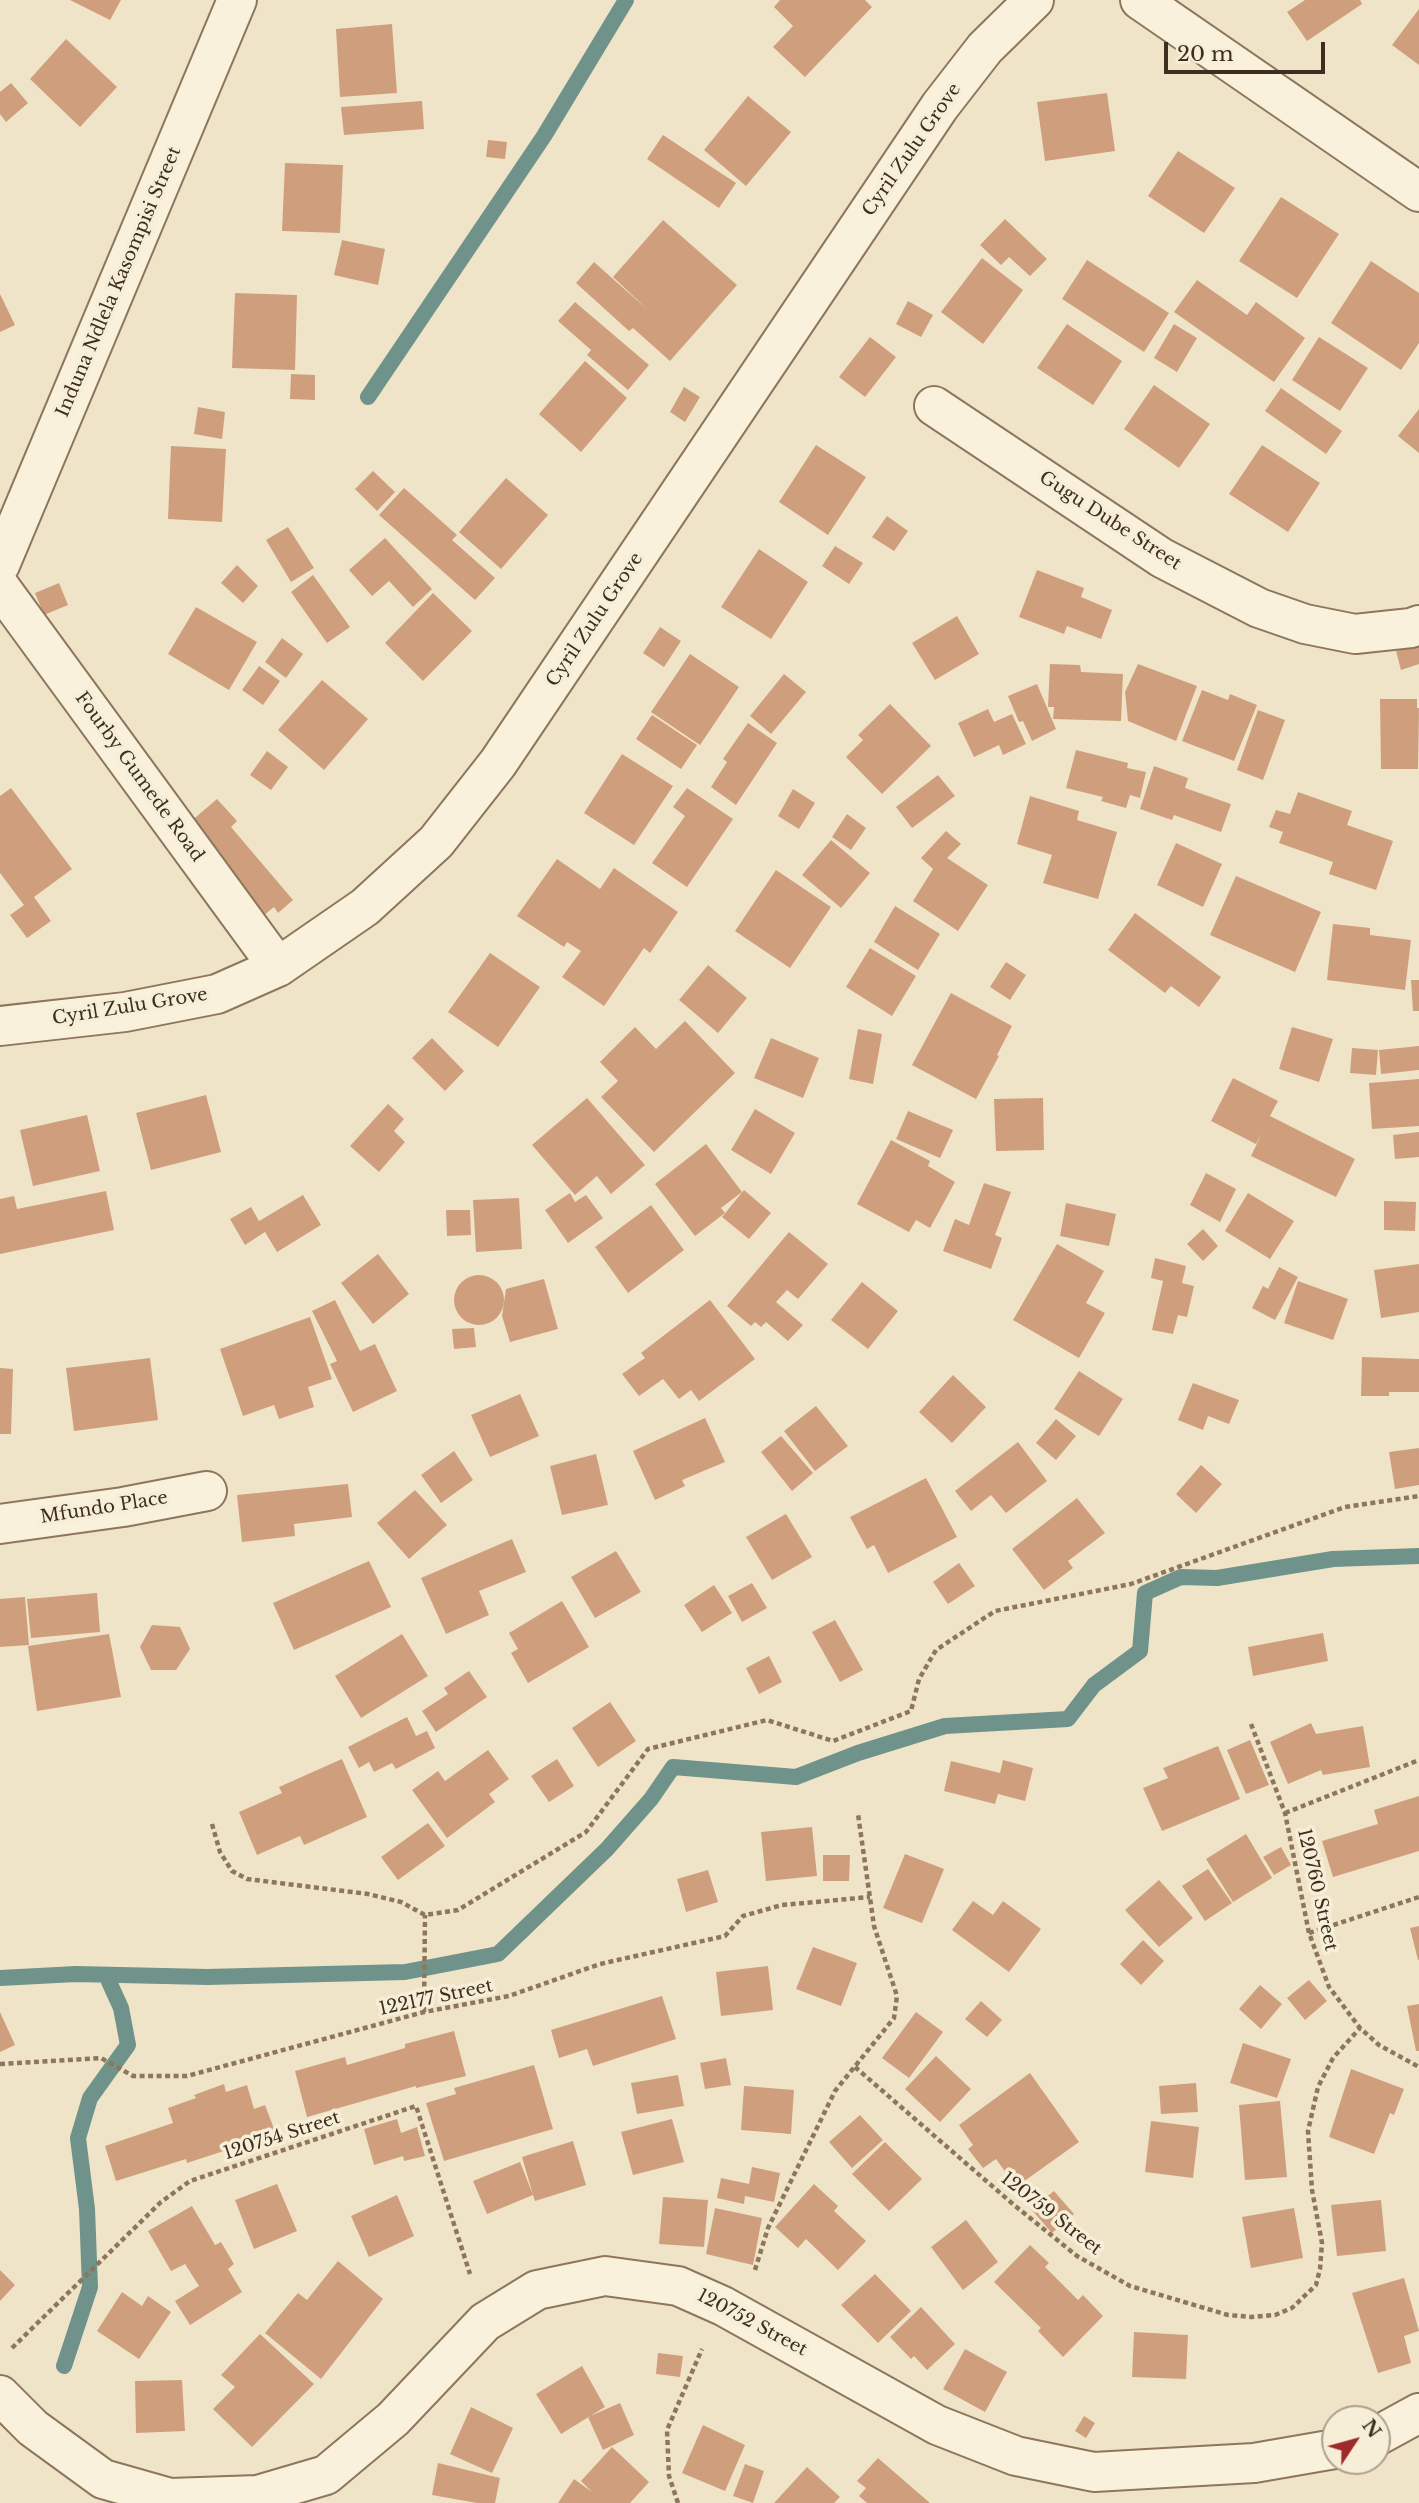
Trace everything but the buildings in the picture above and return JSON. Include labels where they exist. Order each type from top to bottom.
[{"type":"street","name":"Induna Ndlela Kasompisi Street","points":[[0,565],[237,0]]},
{"type":"street","name":"Cyril Zulu Grove","points":[[0,1026],[125,1012],[217,994],[278,967],[365,907],[436,842],[498,763],[940,106],[985,48],[1034,0]]},
{"type":"street","points":[[1140,0],[1419,192]]},
{"type":"street","name":"Gugu Dube Street","points":[[934,406],[1162,558],[1259,608],[1305,624],[1355,634],[1419,625]]},
{"type":"street","name":"Fourby Gumede Road","points":[[0,587],[278,967]]},
{"type":"street","name":"Mfundo Place","points":[[0,1524],[123,1507],[207,1491]]},
{"type":"street","name":"120752 Street","points":[[0,2395],[33,2428],[103,2479],[170,2498],[258,2495],[326,2475],[393,2419],[485,2322],[537,2290],[605,2276],[678,2286],[723,2306],[937,2425],[1016,2456],[1094,2472],[1254,2463],[1321,2451]]},
{"type":"street","points":[[1391,2428],[1419,2413]]},
{"type":"path","points":[[212,1824],[220,1852],[232,1871],[247,1879],[368,1894],[401,1902],[425,1915],[457,1910],[586,1832],[648,1749],[767,1720],[833,1741],[911,1711],[919,1679],[936,1650],[995,1611],[1131,1584],[1345,1507],[1419,1496]]},
{"type":"path","name":"120760 Street","points":[[1251,1724],[1285,1813],[1309,1933],[1329,1987],[1360,2028],[1379,2045],[1419,2067]]},
{"type":"path","points":[[1285,1813],[1419,1760]]},
{"type":"path","points":[[858,1814],[870,1897]]},
{"type":"path","name":"122177 Street","points":[[0,2064],[101,2058],[133,2076],[187,2076],[424,2012],[509,1996],[600,1964],[725,1937],[743,1916],[782,1905],[870,1897]]},
{"type":"path","name":"120759 Street","points":[[870,1897],[874,1926],[897,1996],[894,2018],[855,2067],[1077,2256],[1130,2286],[1228,2315],[1275,2315],[1292,2308],[1316,2285],[1322,2243],[1312,2190],[1308,2132],[1318,2087],[1334,2059],[1360,2028]]},
{"type":"path","points":[[1309,1933],[1419,1897]]},
{"type":"path","points":[[424,2012],[425,1915]]},
{"type":"path","name":"120754 Street","points":[[9,2351],[161,2202],[190,2181],[416,2106],[485,2322]]},
{"type":"waterway","points":[[368,397],[544,136],[626,0]]},
{"type":"waterway","points":[[0,1978],[76,1974],[207,1977],[405,1972],[498,1954],[607,1849],[651,1799],[673,1767],[796,1777],[858,1753],[945,1726],[1068,1719],[1094,1685],[1140,1651],[1145,1593],[1181,1577],[1217,1578],[1333,1559],[1419,1556]]},
{"type":"waterway","points":[[64,2366],[90,2287],[87,2209],[78,2138],[90,2098],[128,2045],[121,2008],[106,1975]]}]
